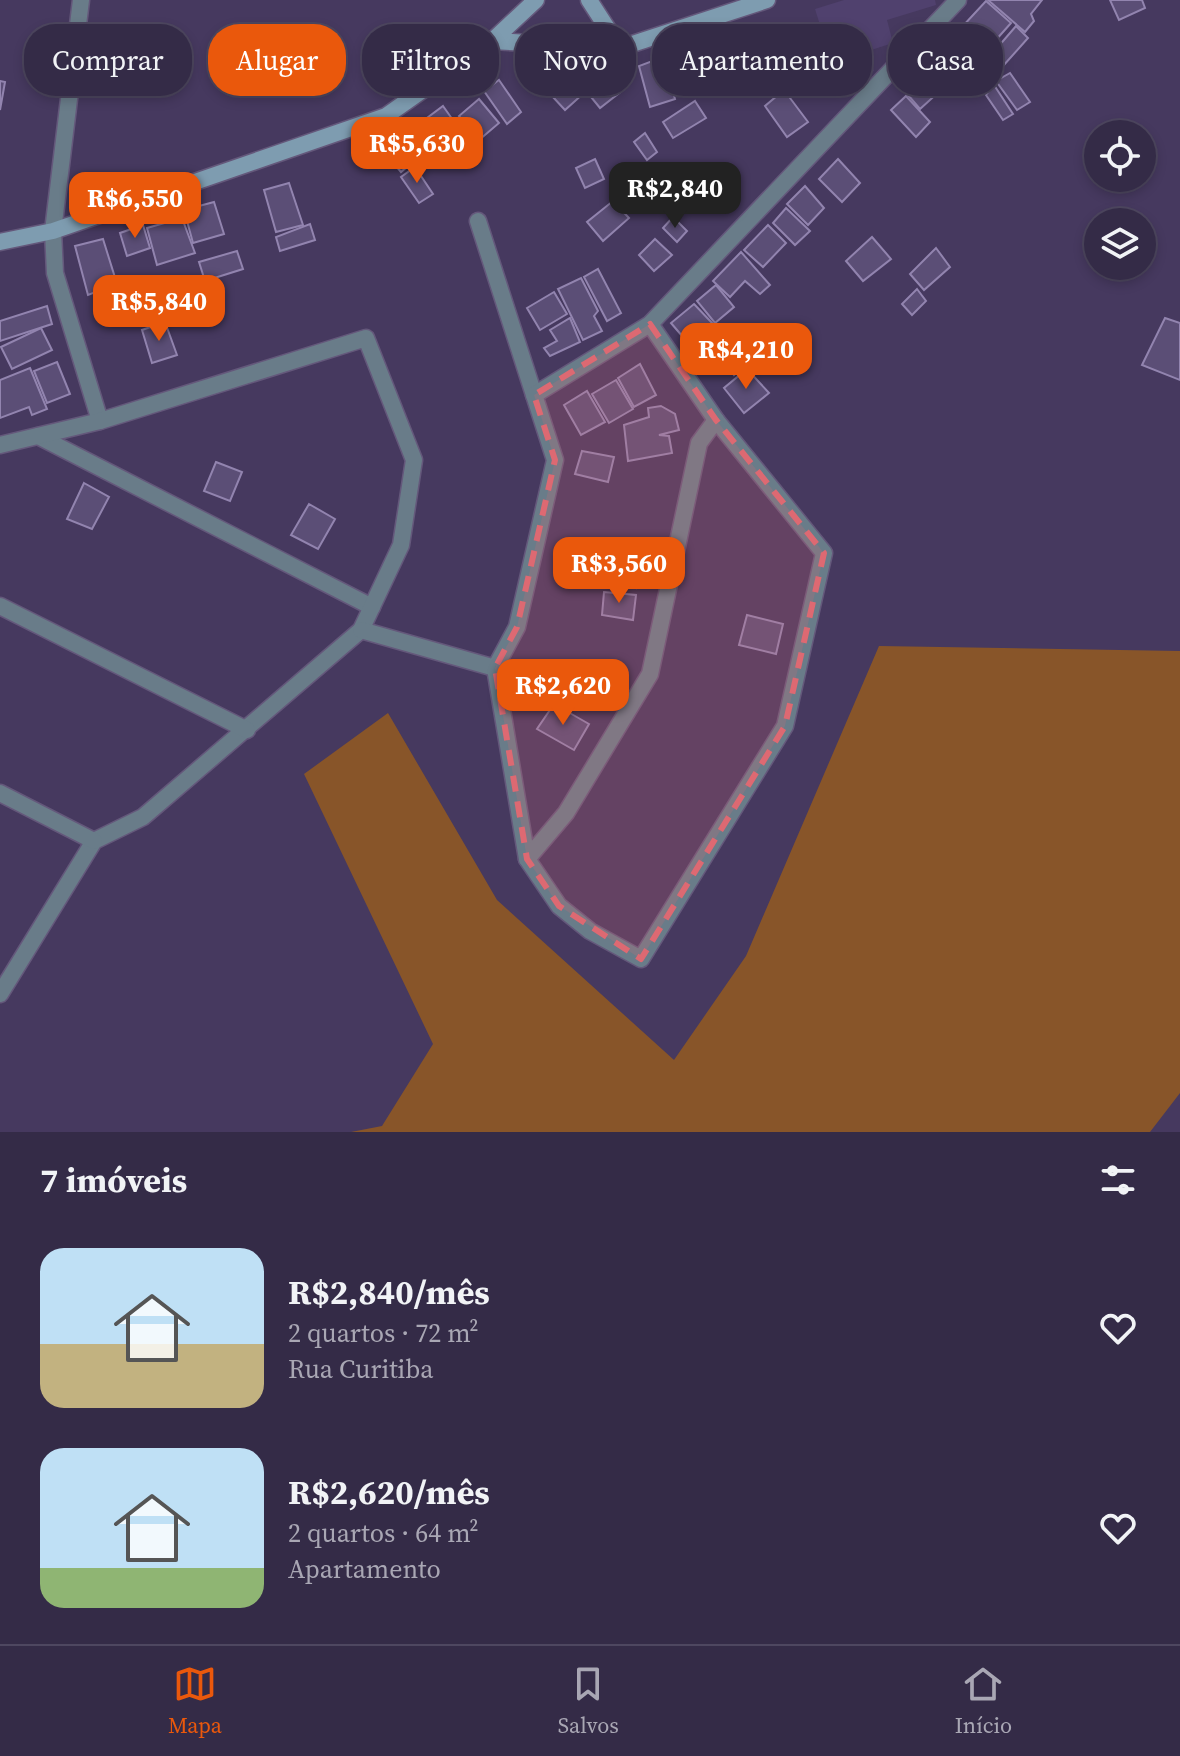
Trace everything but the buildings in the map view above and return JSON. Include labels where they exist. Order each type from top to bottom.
[{"type":"street","points":[[81,0],[53,231],[55,273],[100,421]]},
{"type":"street","points":[[499,34],[536,0]]},
{"type":"street","points":[[589,0],[604,24]]},
{"type":"street","points":[[636,43],[767,0]]},
{"type":"street","points":[[534,395],[650,324],[958,0]]},
{"type":"street","points":[[0,242],[53,231],[386,116],[414,96]]},
{"type":"street","points":[[478,221],[555,460],[517,627],[495,668],[527,859],[559,906],[590,931],[641,959],[785,726],[824,553],[716,420],[650,324]]},
{"type":"street","points":[[0,445],[100,421],[366,338],[414,460],[401,545],[361,630],[143,817],[94,841],[2,987]]},
{"type":"street","points":[[527,859],[566,813],[650,674],[699,443],[716,420]]},
{"type":"street","points":[[38,436],[372,607]]},
{"type":"street","points":[[0,606],[247,730]]},
{"type":"street","points":[[361,630],[495,668]]},
{"type":"street","points":[[0,793],[94,841]]},
{"type":"highlighted area","points":[[650,324],[716,420],[824,553],[785,726],[641,959],[559,906],[527,859],[495,668],[517,627],[555,460],[534,395]]},
{"type":"shaded area","points":[[844,0],[935,0],[936,5],[887,20],[888,45],[872,50],[872,24],[820,24],[815,9]]},
{"type":"shaded area","points":[[879,646],[1180,651],[1180,1093],[1150,1132],[351,1132],[382,1126],[433,1044],[304,774],[388,713],[497,900],[674,1060],[746,956]]}]
